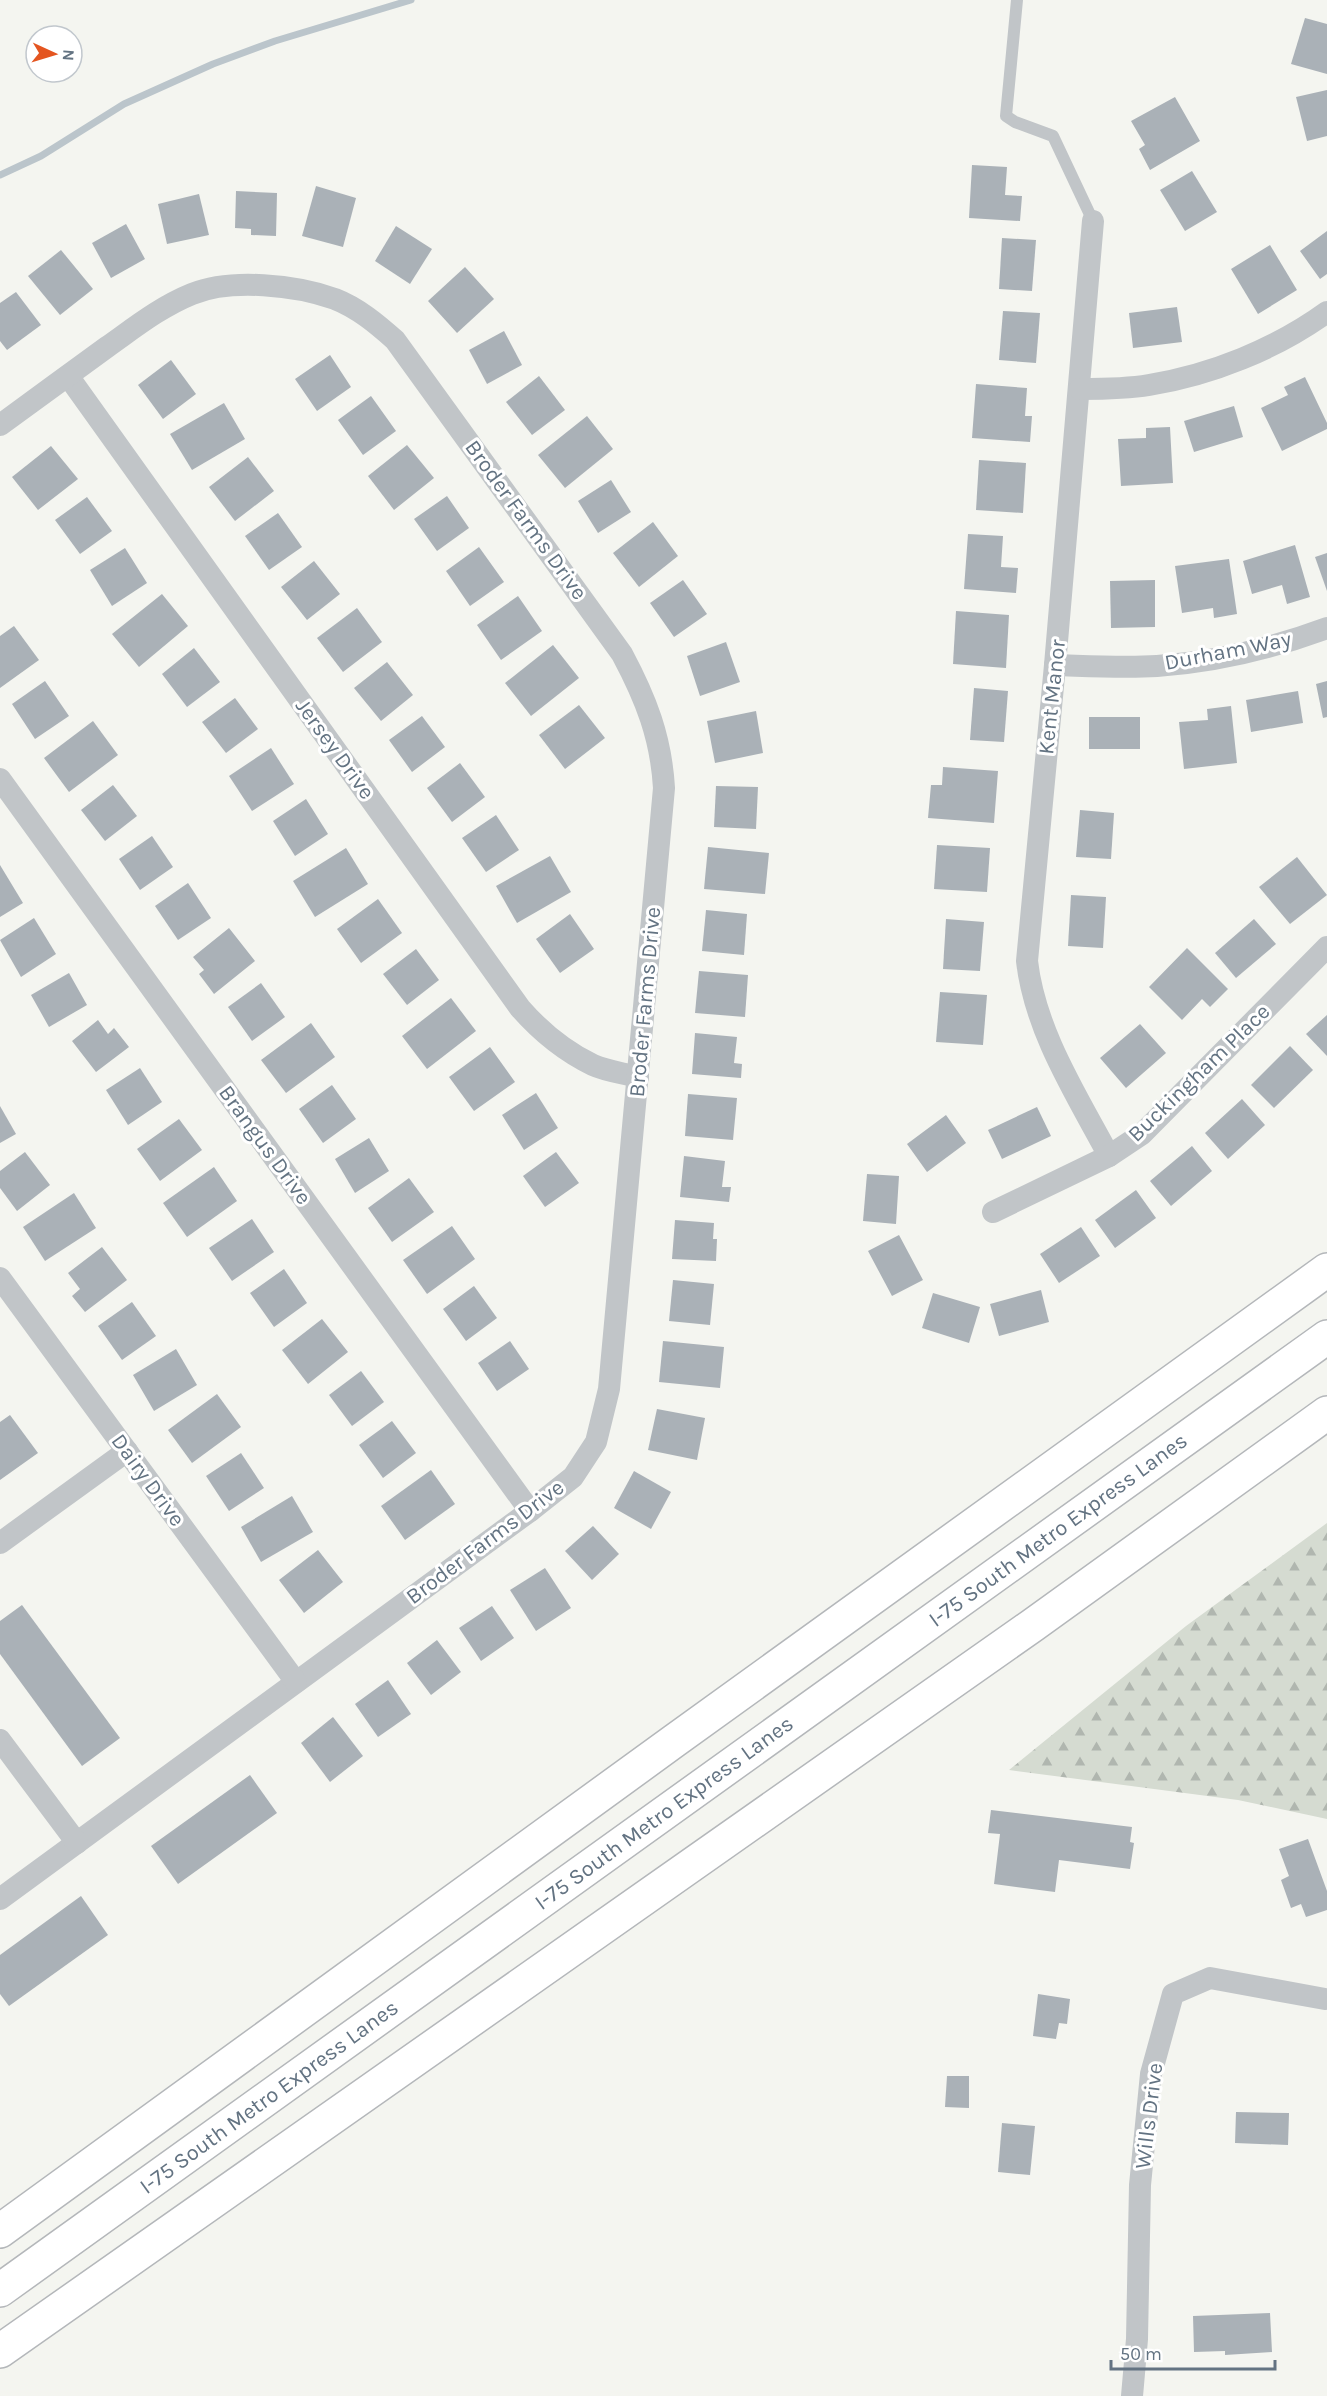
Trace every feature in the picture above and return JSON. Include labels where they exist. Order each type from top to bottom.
[{"type":"highway","points":[[0,2231],[1327,1270]]},
{"type":"highway","name":"I-75 South Metro Express Lanes","points":[[0,2290],[1327,1337]]},
{"type":"highway","points":[[0,2351],[897,1721],[1327,1413]]},
{"type":"street","name":"Kent Manor","points":[[1093,221],[1080,389],[1027,961],[1030,988],[1040,1021],[1109,1156]]},
{"type":"street","name":"Broder Farms Drive","points":[[0,425],[161,308],[194,293],[223,286],[261,286],[301,290],[336,300],[367,316],[396,340],[622,654],[641,688],[654,725],[662,757],[664,788],[609,1389],[596,1442],[573,1477],[530,1511],[0,1899]]},
{"type":"street","points":[[1080,389],[1148,386],[1215,368],[1250,355],[1327,312]]},
{"type":"street","name":"Jersey Drive","points":[[68,376],[520,1008],[540,1031],[568,1051],[595,1066],[638,1077]]},
{"type":"street","name":"Durham Way","points":[[1055,666],[1156,666],[1232,656],[1327,628]]},
{"type":"street","name":"Brangus Drive","points":[[0,779],[530,1511]]},
{"type":"street","name":"Buckingham Place","points":[[993,1212],[1109,1156],[1142,1134],[1327,947]]},
{"type":"street","name":"Dairy Drive","points":[[0,1278],[296,1682]]},
{"type":"street","points":[[0,1543],[127,1451]]},
{"type":"street","points":[[0,1740],[77,1843]]},
{"type":"street","name":"Wills Drive","points":[[1132,2396],[1137,2339],[1140,2185],[1151,2074],[1173,1994],[1210,1978],[1325,1999]]},
{"type":"lane","points":[[1017,0],[1006,116],[1015,122],[1053,136],[1093,221]]},
{"type":"green space","points":[[1327,1523],[1327,1819],[1238,1800],[1009,1770],[1186,1626]]},
{"type":"building","points":[[1305,18],[1327,24],[1327,74],[1291,64]]},
{"type":"building","points":[[1327,90],[1327,136],[1307,141],[1296,97]]},
{"type":"building","points":[[1175,97],[1200,141],[1150,170],[1139,149],[1145,145],[1131,121]]},
{"type":"building","points":[[972,165],[1007,167],[1005,195],[1022,196],[1020,221],[969,218]]},
{"type":"building","points":[[1192,171],[1217,212],[1185,231],[1160,190]]},
{"type":"building","points":[[316,186],[356,198],[343,247],[302,236]]},
{"type":"building","points":[[236,191],[277,193],[276,236],[251,235],[251,229],[235,228]]},
{"type":"building","points":[[199,194],[209,235],[167,244],[158,204]]},
{"type":"building","points":[[126,224],[145,259],[111,278],[92,243]]},
{"type":"building","points":[[396,226],[432,249],[410,284],[375,261]]},
{"type":"building","points":[[1327,231],[1327,274],[1320,279],[1300,251]]},
{"type":"building","points":[[1002,238],[1036,240],[1032,291],[999,289]]},
{"type":"building","points":[[1270,245],[1297,290],[1258,314],[1231,269]]},
{"type":"building","points":[[61,250],[93,289],[60,315],[28,276]]},
{"type":"building","points":[[465,267],[494,299],[457,333],[428,301]]},
{"type":"building","points":[[16,292],[41,325],[7,350],[0,341],[0,303]]},
{"type":"building","points":[[1177,307],[1182,342],[1133,348],[1129,313]]},
{"type":"building","points":[[1003,311],[1040,313],[1036,363],[999,360]]},
{"type":"building","points":[[504,331],[522,365],[487,384],[469,350]]},
{"type":"building","points":[[330,355],[351,387],[317,411],[295,379]]},
{"type":"building","points":[[171,360],[196,394],[163,419],[138,385]]},
{"type":"building","points":[[539,376],[565,410],[532,435],[506,402]]},
{"type":"building","points":[[1305,377],[1327,423],[1327,429],[1282,451],[1261,408],[1288,395],[1284,387]]},
{"type":"building","points":[[976,384],[1027,388],[1025,416],[1032,416],[1030,442],[972,438]]},
{"type":"building","points":[[371,396],[396,431],[363,455],[338,420]]},
{"type":"building","points":[[224,403],[245,439],[192,470],[170,434]]},
{"type":"building","points":[[1234,406],[1243,437],[1194,452],[1184,421]]},
{"type":"building","points":[[587,416],[613,449],[565,488],[538,455]]},
{"type":"building","points":[[1170,427],[1173,483],[1121,486],[1118,439],[1146,438],[1146,428]]},
{"type":"building","points":[[407,445],[434,478],[394,510],[368,476]]},
{"type":"building","points":[[51,446],[78,479],[38,510],[12,477]]},
{"type":"building","points":[[248,457],[274,491],[235,521],[209,487]]},
{"type":"building","points":[[979,460],[1026,463],[1023,513],[976,510]]},
{"type":"building","points":[[611,480],[631,512],[598,533],[578,501]]},
{"type":"building","points":[[447,496],[469,528],[437,551],[414,519]]},
{"type":"building","points":[[87,497],[112,531],[80,554],[55,520]]},
{"type":"building","points":[[278,513],[302,547],[269,570],[245,536]]},
{"type":"building","points":[[653,522],[678,556],[639,587],[613,553]]},
{"type":"building","points":[[968,534],[1003,536],[1001,567],[1018,568],[1016,593],[964,589]]},
{"type":"building","points":[[1295,545],[1310,597],[1287,604],[1282,585],[1252,594],[1243,561]]},
{"type":"building","points":[[479,547],[504,582],[470,606],[446,571]]},
{"type":"building","points":[[125,548],[147,583],[112,606],[90,570]]},
{"type":"building","points":[[1327,553],[1327,591],[1315,557]]},
{"type":"building","points":[[1229,559],[1237,614],[1214,618],[1213,608],[1182,613],[1175,566]]},
{"type":"building","points":[[314,561],[340,594],[307,620],[281,587]]},
{"type":"building","points":[[683,580],[707,614],[674,637],[650,603]]},
{"type":"building","points":[[1155,580],[1155,627],[1111,628],[1110,581]]},
{"type":"building","points":[[162,594],[188,626],[139,667],[112,634]]},
{"type":"building","points":[[518,596],[542,631],[501,660],[477,625]]},
{"type":"building","points":[[357,608],[382,642],[343,672],[317,638]]},
{"type":"building","points":[[956,611],[1009,615],[1006,668],[953,664]]},
{"type":"building","points":[[14,626],[39,660],[0,688],[0,636]]},
{"type":"building","points":[[726,642],[740,682],[700,696],[687,656]]},
{"type":"building","points":[[553,645],[579,678],[531,716],[505,683]]},
{"type":"building","points":[[194,648],[220,682],[187,707],[162,674]]},
{"type":"building","points":[[387,662],[413,695],[381,721],[354,688]]},
{"type":"building","points":[[45,681],[69,716],[35,739],[12,704]]},
{"type":"building","points":[[1327,681],[1327,717],[1323,718],[1316,684]]},
{"type":"building","points":[[974,688],[1008,691],[1004,742],[970,740]]},
{"type":"building","points":[[1298,691],[1303,723],[1251,732],[1246,700]]},
{"type":"building","points":[[235,698],[258,729],[226,753],[202,722]]},
{"type":"building","points":[[579,705],[605,738],[565,769],[539,735]]},
{"type":"building","points":[[1231,706],[1237,763],[1184,769],[1179,722],[1208,720],[1207,709]]},
{"type":"building","points":[[756,711],[763,753],[715,763],[707,721]]},
{"type":"building","points":[[422,716],[445,747],[412,772],[389,740]]},
{"type":"building","points":[[1089,717],[1140,717],[1140,749],[1089,749]]},
{"type":"building","points":[[93,721],[118,755],[69,792],[44,758]]},
{"type":"building","points":[[271,748],[294,784],[252,811],[229,776]]},
{"type":"building","points":[[460,763],[485,797],[452,822],[427,788]]},
{"type":"building","points":[[943,767],[998,771],[994,823],[928,818],[931,785],[942,785]]},
{"type":"building","points":[[113,785],[137,816],[105,841],[81,810]]},
{"type":"building","points":[[716,786],[758,787],[756,829],[714,827]]},
{"type":"building","points":[[306,799],[328,834],[295,856],[273,821]]},
{"type":"building","points":[[1080,810],[1114,813],[1111,859],[1076,857]]},
{"type":"building","points":[[496,815],[519,850],[486,872],[462,838]]},
{"type":"building","points":[[152,836],[173,867],[140,890],[119,859]]},
{"type":"building","points":[[937,845],[990,848],[987,892],[934,889]]},
{"type":"building","points":[[708,847],[769,853],[765,894],[704,889]]},
{"type":"building","points":[[346,848],[368,884],[315,917],[293,881]]},
{"type":"building","points":[[550,856],[571,892],[517,923],[496,886]]},
{"type":"building","points":[[1297,857],[1327,895],[1290,924],[1259,887]]},
{"type":"building","points":[[0,865],[23,903],[0,917]]},
{"type":"building","points":[[188,883],[211,918],[178,940],[155,906]]},
{"type":"building","points":[[1071,895],[1106,897],[1103,948],[1068,946]]},
{"type":"building","points":[[378,899],[402,933],[361,963],[337,929]]},
{"type":"building","points":[[706,910],[747,914],[744,955],[702,951]]},
{"type":"building","points":[[570,914],[594,949],[560,973],[536,939]]},
{"type":"building","points":[[34,918],[56,954],[21,977],[0,940]]},
{"type":"building","points":[[946,919],[984,922],[980,971],[943,969]]},
{"type":"building","points":[[1254,919],[1276,944],[1236,978],[1215,953]]},
{"type":"building","points":[[229,928],[255,961],[214,994],[199,974],[204,970],[193,957]]},
{"type":"building","points":[[1187,948],[1228,989],[1210,1007],[1202,999],[1182,1020],[1149,987]]},
{"type":"building","points":[[416,949],[439,980],[407,1005],[383,974]]},
{"type":"building","points":[[699,971],[748,975],[745,1017],[695,1013]]},
{"type":"building","points":[[69,973],[87,1005],[49,1027],[31,995]]},
{"type":"building","points":[[261,983],[285,1017],[252,1041],[228,1007]]},
{"type":"building","points":[[940,992],[987,995],[983,1045],[936,1042]]},
{"type":"building","points":[[451,998],[476,1031],[427,1069],[402,1036]]},
{"type":"building","points":[[1327,1015],[1327,1056],[1306,1034]]},
{"type":"building","points":[[98,1020],[108,1034],[114,1028],[129,1047],[96,1072],[72,1041]]},
{"type":"building","points":[[311,1023],[335,1057],[286,1093],[261,1060]]},
{"type":"building","points":[[1140,1024],[1166,1053],[1126,1088],[1100,1058]]},
{"type":"building","points":[[695,1033],[737,1037],[734,1063],[742,1064],[741,1078],[692,1074]]},
{"type":"building","points":[[1290,1046],[1313,1070],[1274,1108],[1251,1085]]},
{"type":"building","points":[[490,1047],[515,1082],[474,1111],[449,1077]]},
{"type":"building","points":[[140,1068],[162,1102],[128,1125],[106,1090]]},
{"type":"building","points":[[332,1085],[356,1119],[323,1143],[299,1109]]},
{"type":"building","points":[[536,1093],[558,1128],[524,1150],[502,1115]]},
{"type":"building","points":[[688,1094],[737,1098],[733,1140],[685,1136]]},
{"type":"building","points":[[1242,1099],[1265,1125],[1228,1159],[1205,1133]]},
{"type":"building","points":[[0,1106],[16,1134],[0,1143]]},
{"type":"building","points":[[1037,1107],[1051,1136],[1002,1159],[988,1130]]},
{"type":"building","points":[[946,1115],[966,1143],[927,1172],[907,1144]]},
{"type":"building","points":[[179,1119],[202,1150],[160,1181],[137,1149]]},
{"type":"building","points":[[369,1138],[389,1171],[355,1193],[335,1159]]},
{"type":"building","points":[[1192,1146],[1212,1171],[1171,1206],[1150,1181]]},
{"type":"building","points":[[25,1152],[50,1185],[17,1211],[0,1188],[0,1171]]},
{"type":"building","points":[[556,1152],[579,1183],[545,1207],[523,1176]]},
{"type":"building","points":[[684,1156],[725,1161],[722,1187],[731,1187],[729,1202],[680,1197]]},
{"type":"building","points":[[214,1167],[237,1201],[187,1237],[163,1203]]},
{"type":"building","points":[[867,1174],[899,1176],[896,1224],[863,1221]]},
{"type":"building","points":[[409,1178],[434,1212],[392,1242],[368,1208]]},
{"type":"building","points":[[1136,1190],[1156,1218],[1115,1248],[1095,1220]]},
{"type":"building","points":[[74,1193],[96,1228],[45,1261],[23,1227]]},
{"type":"building","points":[[252,1219],[274,1252],[232,1281],[209,1248]]},
{"type":"building","points":[[675,1220],[714,1223],[713,1239],[717,1239],[716,1261],[672,1259]]},
{"type":"building","points":[[452,1226],[475,1259],[427,1294],[403,1260]]},
{"type":"building","points":[[1081,1227],[1100,1256],[1059,1283],[1040,1254]]},
{"type":"building","points":[[899,1235],[923,1280],[892,1296],[868,1251]]},
{"type":"building","points":[[102,1247],[127,1280],[85,1312],[72,1296],[80,1289],[68,1273]]},
{"type":"building","points":[[284,1269],[307,1303],[274,1327],[250,1293]]},
{"type":"building","points":[[673,1280],[714,1284],[710,1325],[669,1321]]},
{"type":"building","points":[[474,1286],[497,1318],[466,1341],[443,1309]]},
{"type":"building","points":[[1041,1290],[1049,1322],[999,1336],[990,1304]]},
{"type":"building","points":[[933,1293],[980,1307],[969,1343],[922,1328]]},
{"type":"building","points":[[132,1302],[156,1336],[122,1360],[98,1326]]},
{"type":"building","points":[[322,1319],[348,1352],[308,1384],[282,1350]]},
{"type":"building","points":[[510,1341],[529,1369],[497,1391],[478,1363]]},
{"type":"building","points":[[663,1341],[724,1347],[720,1388],[659,1382]]},
{"type":"building","points":[[176,1349],[197,1385],[154,1411],[133,1375]]},
{"type":"building","points":[[361,1371],[384,1402],[352,1426],[329,1395]]},
{"type":"building","points":[[217,1394],[241,1427],[192,1463],[168,1430]]},
{"type":"building","points":[[657,1409],[705,1418],[697,1460],[648,1450]]},
{"type":"building","points":[[10,1415],[38,1453],[0,1480],[0,1422]]},
{"type":"building","points":[[392,1421],[416,1453],[383,1478],[359,1445]]},
{"type":"building","points":[[241,1453],[264,1488],[229,1511],[206,1476]]},
{"type":"building","points":[[431,1470],[455,1504],[405,1540],[381,1506]]},
{"type":"building","points":[[634,1471],[671,1492],[651,1529],[614,1508]]},
{"type":"building","points":[[292,1496],[313,1532],[261,1562],[241,1527]]},
{"type":"building","points":[[593,1526],[619,1554],[592,1580],[565,1551]]},
{"type":"building","points":[[318,1550],[343,1582],[304,1613],[279,1580]]},
{"type":"building","points":[[545,1568],[571,1608],[536,1631],[510,1590]]},
{"type":"building","points":[[22,1605],[120,1738],[82,1766],[0,1654],[0,1621]]},
{"type":"building","points":[[492,1606],[514,1638],[481,1661],[459,1628]]},
{"type":"building","points":[[437,1640],[461,1672],[431,1695],[407,1663]]},
{"type":"building","points":[[388,1680],[411,1714],[378,1737],[355,1704]]},
{"type":"building","points":[[333,1717],[363,1756],[330,1782],[301,1743]]},
{"type":"building","points":[[250,1775],[277,1813],[178,1884],[151,1846]]},
{"type":"building","points":[[991,1810],[1132,1827],[1130,1842],[1134,1843],[1130,1869],[1059,1860],[1055,1892],[994,1884],[1000,1834],[988,1833]]},
{"type":"building","points":[[1308,1839],[1327,1891],[1327,1910],[1306,1917],[1301,1904],[1291,1908],[1281,1880],[1289,1876],[1279,1849]]},
{"type":"building","points":[[81,1896],[108,1935],[9,2006],[0,1994],[0,1955]]},
{"type":"building","points":[[1038,1994],[1070,1999],[1067,2024],[1059,2023],[1056,2039],[1033,2036]]},
{"type":"building","points":[[947,2076],[969,2076],[969,2108],[945,2107]]},
{"type":"building","points":[[1236,2112],[1289,2113],[1288,2145],[1235,2143]]},
{"type":"building","points":[[1002,2123],[1035,2126],[1030,2175],[998,2172]]},
{"type":"building","points":[[1270,2313],[1272,2352],[1225,2355],[1225,2351],[1194,2352],[1193,2316]]},
{"type":"waterway","points":[[0,175],[41,156],[124,104],[213,64],[275,41],[411,0]]}]
